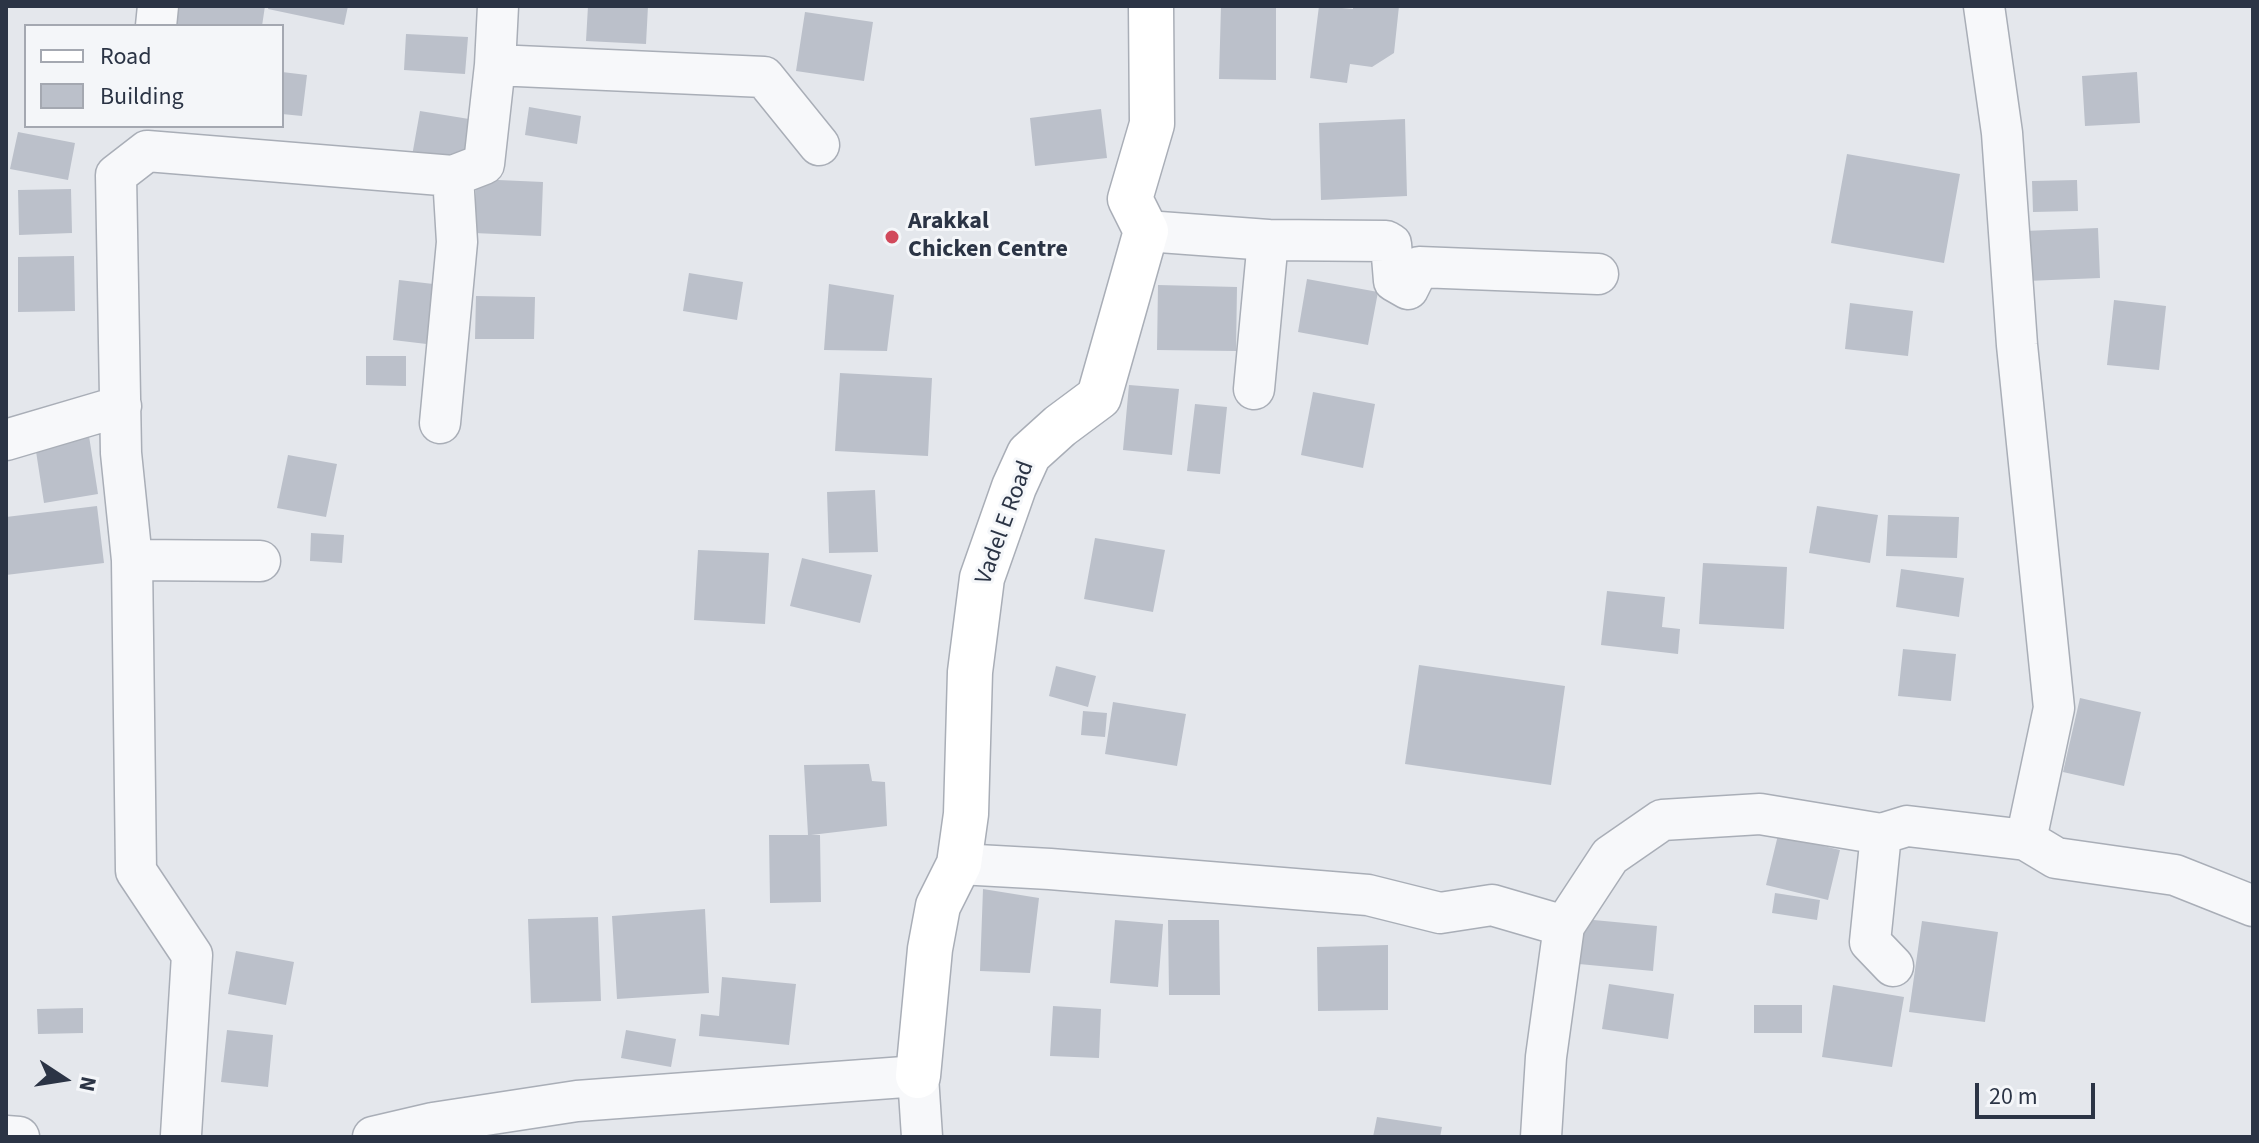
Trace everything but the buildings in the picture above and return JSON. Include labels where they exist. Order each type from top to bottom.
[{"type":"street","points":[[186,1136],[192,955],[136,871],[132,560],[121,453],[116,175],[148,139],[453,176],[484,164],[498,6]]},
{"type":"street","points":[[1151,6],[1152,124],[1130,199],[1146,231],[1268,240],[1386,241],[1391,244],[1394,281],[1408,289],[1419,267],[1598,274]]},
{"type":"street","points":[[1984,6],[2002,133],[2017,345],[2054,708],[2026,840]]},
{"type":"street","points":[[495,65],[764,77],[819,145]]},
{"type":"street","points":[[440,423],[457,242],[453,176]]},
{"type":"street","name":"Vadel E Road","points":[[918,1076],[930,949],[938,906],[959,864],[966,814],[970,672],[982,578],[1029,454],[1099,397],[1146,231]]},
{"type":"street","points":[[1254,389],[1268,240]]},
{"type":"street","points":[[6,440],[121,406]]},
{"type":"street","points":[[132,560],[260,561]]},
{"type":"street","points":[[1541,1137],[1546,1057],[1564,926],[1610,856],[1662,820],[1760,814],[1881,834],[1907,826],[2026,840],[2056,858],[2175,875],[2251,902]]},
{"type":"street","points":[[1881,834],[1870,942],[1893,966]]},
{"type":"street","points":[[959,864],[1368,895],[1440,913],[1492,905],[1564,926]]},
{"type":"street","points":[[373,1137],[433,1123],[577,1101],[918,1076],[922,1137]]},
{"type":"street","points":[[6,1136],[19,1137]]},
{"type":"place","name":"Arakkal Chicken Centre","points":[[892,237]]}]
